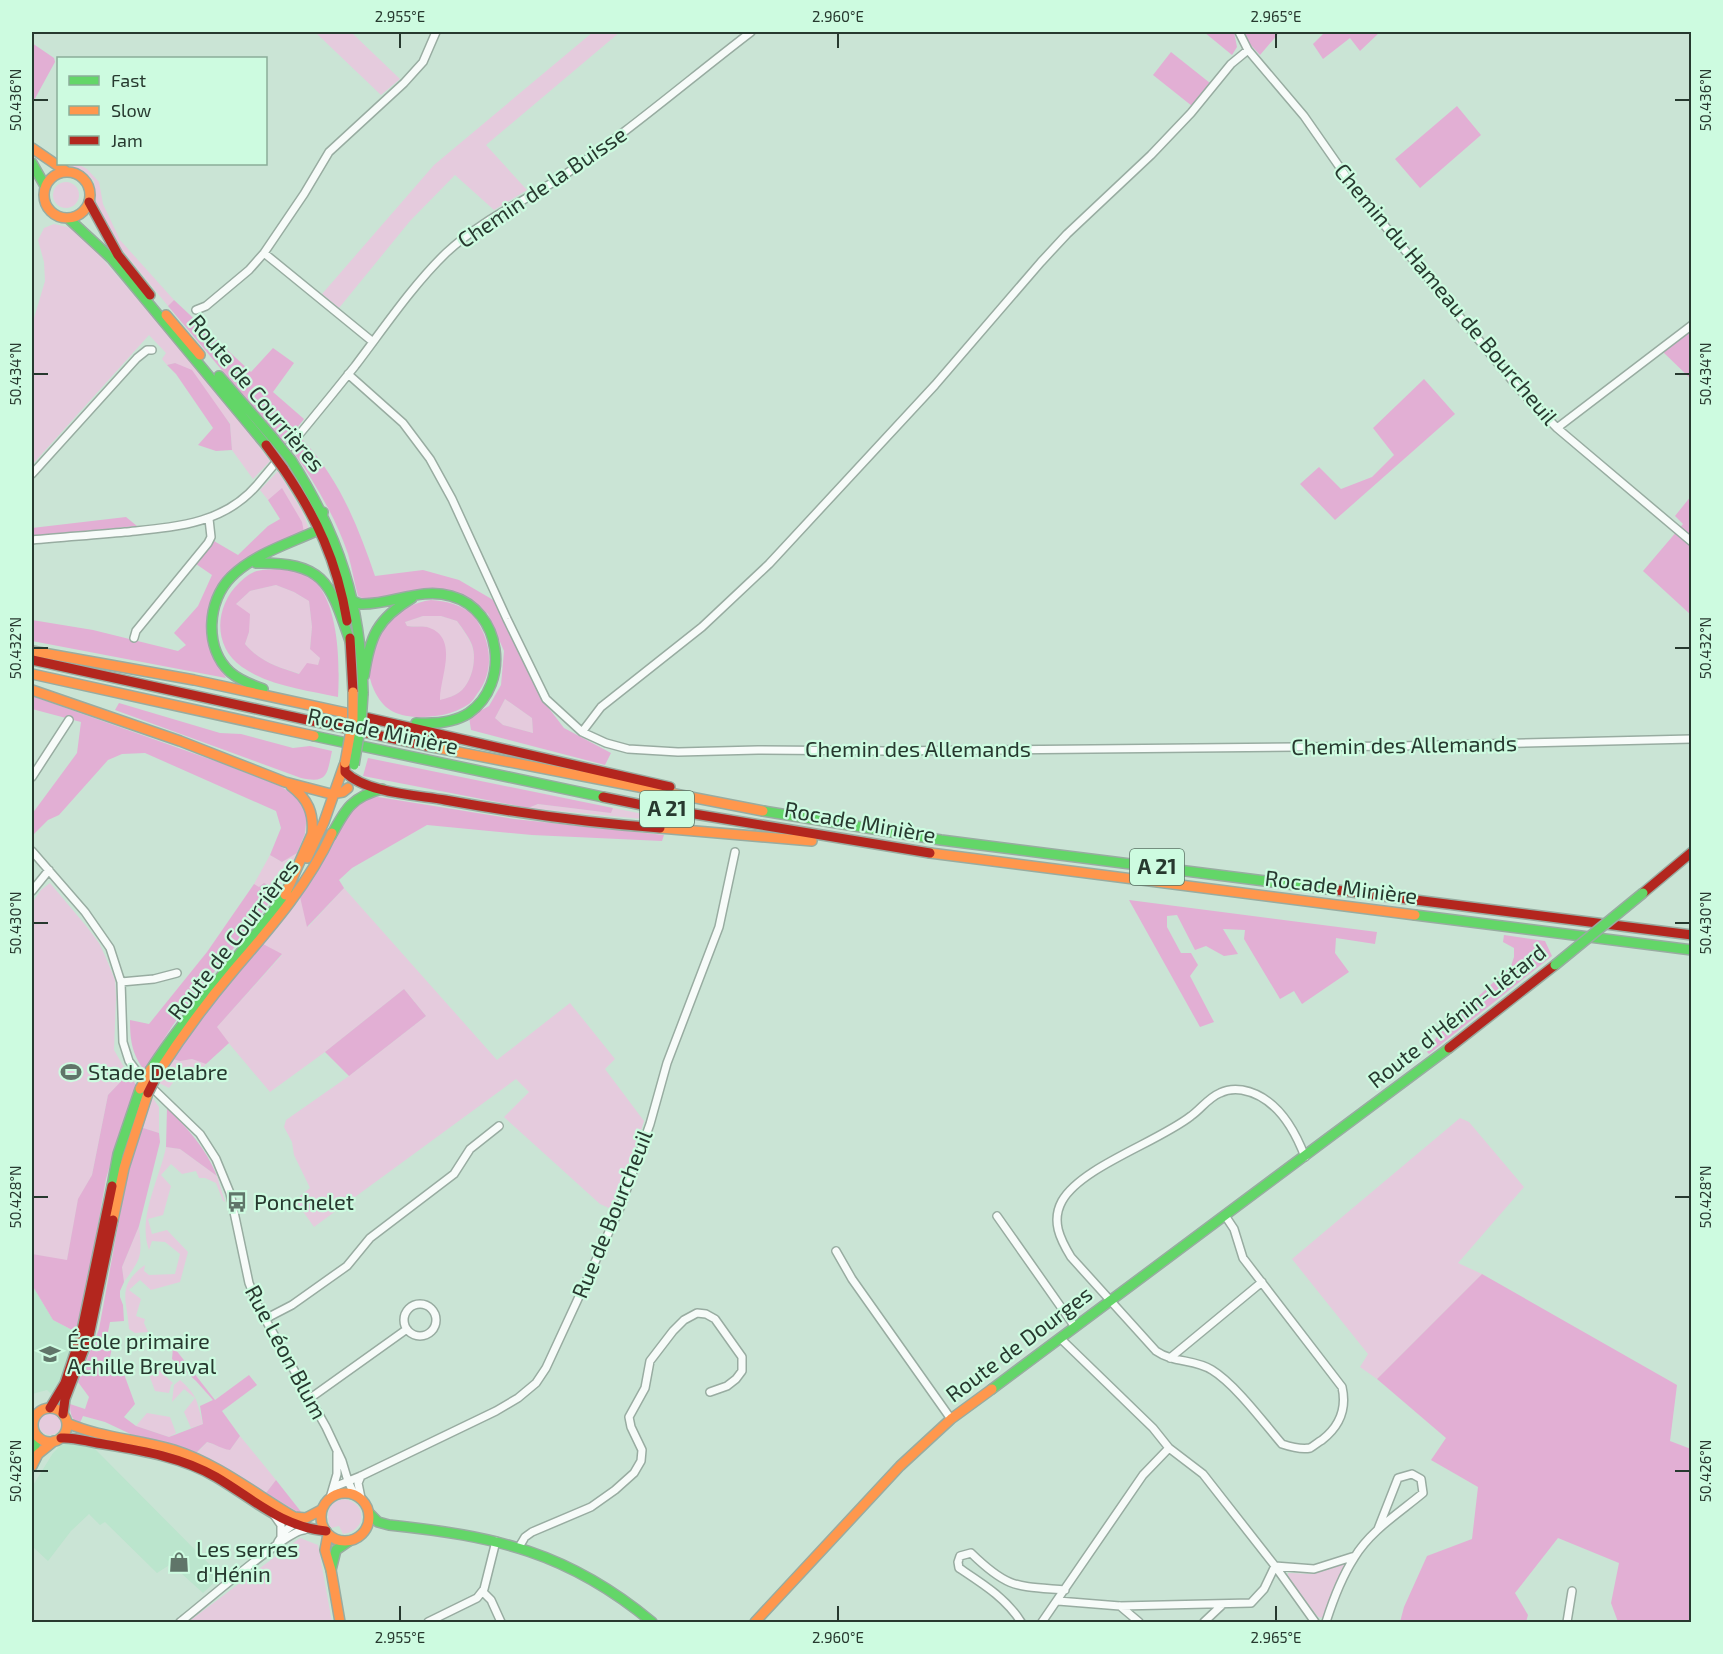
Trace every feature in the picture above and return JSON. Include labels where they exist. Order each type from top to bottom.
[{"type":"main road","points":[[32,148],[67,172],[85,181],[89,187],[89,202],[82,213],[69,219],[50,211],[44,198],[45,186],[52,177],[67,172]]},
{"type":"main road","points":[[32,163],[45,186]]},
{"type":"main road","name":"Route de Courrières","points":[[89,202],[118,255],[270,442],[283,468],[320,526],[341,581],[361,723],[350,764],[349,783],[331,836],[313,870],[293,900],[191,1022],[154,1071]]},
{"type":"main road","name":"Route de Courrières","points":[[69,219],[111,258],[219,386],[270,442],[291,460],[311,488],[342,558],[354,602],[364,676],[358,692]]},
{"type":"main road","points":[[286,700],[251,685],[228,670],[214,644],[212,619],[218,597],[231,578],[252,563],[316,531],[320,526],[323,512]]},
{"type":"main road","points":[[252,563],[277,561],[297,564],[322,579],[335,597],[351,644]]},
{"type":"main road","points":[[341,581],[347,596],[354,602],[374,603],[418,594],[441,594],[462,600],[479,614],[492,633],[496,647],[497,672],[488,694],[479,705],[454,720],[439,723],[383,721]]},
{"type":"main road","points":[[364,676],[373,632],[392,611],[418,594]]},
{"type":"main road","points":[[32,651],[129,667],[383,721],[757,805],[774,813]]},
{"type":"main road","name":"Rocade Minière","points":[[32,660],[483,758],[774,813],[941,840],[1692,935]]},
{"type":"main road","name":"Rocade Minière","points":[[32,674],[413,758],[640,804],[942,855],[1692,950]]},
{"type":"main road","points":[[32,690],[180,741],[285,782],[322,792],[334,794],[343,792],[349,783],[522,814],[607,824],[752,834],[942,855]]},
{"type":"main road","name":"Route de Courrières","points":[[41,1410],[65,1383],[81,1335],[118,1154],[126,1127],[174,1032],[269,917],[285,894],[318,838],[334,794],[350,764]]},
{"type":"main road","points":[[285,782],[301,793],[311,807],[314,824],[312,834],[285,894]]},
{"type":"main road","points":[[331,836],[354,799],[362,794],[383,789]]},
{"type":"main road","name":"Route d'Hénin-Liétard","points":[[1242,1206],[1427,1066],[1555,965],[1692,852]]},
{"type":"main road","name":"Route de Courrières","points":[[65,1418],[65,1399],[89,1336],[124,1168],[144,1091]]},
{"type":"main road","name":"Route de Dourges","points":[[755,1623],[900,1466],[951,1419],[1242,1206]]},
{"type":"main road","points":[[32,1453],[34,1420],[41,1410],[65,1418],[95,1434],[140,1441],[198,1459],[291,1515],[302,1518],[321,1510],[330,1498],[342,1493],[358,1496],[378,1522],[496,1540],[561,1564],[594,1580],[623,1598],[652,1622]]},
{"type":"main road","points":[[32,1466],[38,1454],[66,1431],[65,1418]]},
{"type":"main road","points":[[35,1432],[45,1441],[78,1438],[139,1449],[177,1460],[216,1476],[293,1524],[312,1532],[327,1533]]},
{"type":"main road","points":[[321,1510],[322,1524],[327,1533],[338,1540],[349,1541]]},
{"type":"main road","points":[[365,1532],[370,1514]]},
{"type":"main road","points":[[331,1570],[336,1550],[365,1532],[389,1525]]},
{"type":"main road","points":[[327,1533],[324,1543],[325,1550],[331,1570],[340,1623]]},
{"type":"street","points":[[196,310],[206,306],[264,253],[329,152],[423,62],[436,32]]},
{"type":"street","name":"Chemin de la Buisse","points":[[32,540],[173,527],[209,519],[230,509],[250,493],[348,374],[421,280],[465,236],[577,165],[659,106],[751,32]]},
{"type":"street","name":"Chemin du Hameau de Bourcheuil","points":[[1239,32],[1248,50],[1304,116],[1336,164],[1384,226],[1520,390],[1557,428],[1692,542]]},
{"type":"street","points":[[582,732],[601,707],[702,627],[769,564],[927,393],[1041,261],[1151,155],[1191,113],[1231,64],[1248,50]]},
{"type":"street","points":[[264,253],[373,342]]},
{"type":"street","points":[[1557,428],[1692,325]]},
{"type":"street","points":[[32,474],[137,358],[147,350],[152,350]]},
{"type":"street","name":"Chemin des Allemands","points":[[348,374],[403,423],[430,459],[452,499],[546,699],[582,732],[606,743],[628,749],[678,752],[1400,746],[1692,739]]},
{"type":"street","points":[[134,638],[136,631],[208,543],[211,537],[209,519]]},
{"type":"street","points":[[32,777],[69,720]]},
{"type":"street","name":"Rue Léon Blum","points":[[32,851],[98,929],[110,948],[121,982],[123,1042],[129,1060],[141,1077],[200,1134],[216,1159],[230,1193],[249,1283],[265,1319],[338,1451],[348,1481],[358,1496]]},
{"type":"street","name":"Rue de Bourcheuil","points":[[334,1487],[496,1411],[536,1383],[546,1368],[620,1208],[650,1124],[667,1064],[719,927],[735,852]]},
{"type":"street","points":[[32,891],[49,870]]},
{"type":"street","points":[[121,982],[177,974]]},
{"type":"street","points":[[1226,1217],[1234,1229],[1243,1258],[1342,1387],[1345,1400],[1341,1419],[1330,1433],[1311,1448],[1296,1448],[1282,1444],[1226,1381],[1213,1371],[1204,1366],[1170,1358],[1156,1351],[1071,1257],[1057,1229],[1057,1216],[1061,1203],[1077,1182],[1180,1124],[1220,1093],[1243,1090],[1255,1094],[1278,1110],[1288,1122],[1305,1157]]},
{"type":"street","points":[[265,1319],[292,1305],[347,1266],[370,1238],[454,1174],[470,1149],[500,1126]]},
{"type":"street","points":[[997,1216],[1074,1327]]},
{"type":"street","points":[[836,1251],[852,1279],[951,1419]]},
{"type":"street","points":[[1170,1358],[1262,1282]]},
{"type":"street","points":[[422,1304],[432,1311],[435,1323],[429,1333],[415,1335],[407,1329],[404,1316],[409,1308],[422,1304]]},
{"type":"street","points":[[519,1547],[525,1537],[532,1532],[591,1508],[634,1473],[641,1461],[642,1453],[641,1445],[629,1423],[629,1417],[645,1388],[650,1361],[673,1331],[684,1320],[697,1313],[706,1314],[715,1319],[742,1357],[742,1371],[736,1379],[727,1386],[710,1392]]},
{"type":"street","points":[[309,1399],[407,1329]]},
{"type":"street","points":[[1060,1338],[1153,1428],[1169,1448],[1203,1474],[1275,1566],[1315,1622]]},
{"type":"street","points":[[1042,1623],[1143,1475],[1169,1448]]},
{"type":"street","points":[[330,1498],[337,1474],[338,1451]]},
{"type":"street","points":[[1326,1623],[1336,1592],[1355,1556],[1378,1529],[1422,1493],[1421,1479],[1412,1474],[1398,1478],[1378,1529]]},
{"type":"street","points":[[358,1496],[358,1483],[361,1476]]},
{"type":"street","points":[[270,1511],[281,1525],[281,1536]]},
{"type":"street","points":[[277,1545],[281,1536],[302,1518]]},
{"type":"street","points":[[180,1623],[277,1545],[298,1530],[307,1530]]},
{"type":"street","points":[[428,1623],[477,1598],[483,1592],[496,1540]]},
{"type":"street","points":[[1022,1623],[993,1591],[959,1569],[960,1556],[971,1553],[991,1573],[1018,1586],[1065,1590]]},
{"type":"street","points":[[1275,1566],[1314,1569],[1355,1556]]},
{"type":"street","points":[[1058,1601],[1120,1606],[1251,1603],[1264,1590],[1275,1566]]},
{"type":"street","points":[[1567,1623],[1572,1591]]},
{"type":"street","points":[[483,1592],[491,1600],[501,1623]]},
{"type":"street","points":[[1204,1623],[1222,1605]]},
{"type":"street","points":[[1120,1606],[1139,1623]]},
{"type":"shaded area","points":[[315,32],[351,32],[400,79],[381,95]]},
{"type":"shaded area","points":[[593,32],[620,32],[486,145],[527,190],[494,210],[455,175],[410,221],[339,308],[322,294],[434,165]]},
{"type":"shaded area","points":[[1204,32],[1234,32],[1237,47],[1232,55]]},
{"type":"shaded area","points":[[1244,32],[1279,33],[1260,55],[1248,42]]},
{"type":"shaded area","points":[[1325,32],[1380,32],[1360,51],[1350,38],[1323,59],[1313,44]]},
{"type":"shaded area","points":[[32,43],[54,58],[55,62],[32,104]]},
{"type":"shaded area","points":[[1171,52],[1210,83],[1192,106],[1153,75]]},
{"type":"shaded area","points":[[1457,106],[1481,135],[1420,188],[1395,159]]},
{"type":"shaded area","points":[[68,165],[80,165],[99,182],[103,204],[120,240],[174,300],[168,306],[118,245],[96,203],[94,181],[86,173]]},
{"type":"shaded area","points":[[66,182],[75,186],[79,195],[75,204],[66,208],[57,204],[53,195],[57,186]]},
{"type":"shaded area","points":[[54,224],[75,229],[84,237],[224,400],[270,461],[253,479],[232,450],[230,423],[175,363],[167,365],[162,359],[166,353],[149,335],[32,465],[32,325],[45,281],[44,262],[38,240],[44,228]]},
{"type":"shaded area","points":[[174,300],[251,372],[273,348],[294,363],[273,392],[304,419],[284,444],[168,306]]},
{"type":"shaded area","points":[[1691,330],[1691,379],[1663,352]]},
{"type":"shaded area","points":[[175,363],[192,370],[230,424],[232,450],[216,451],[198,445],[213,428],[176,374],[167,365]]},
{"type":"shaded area","points":[[1424,379],[1455,414],[1335,520],[1300,484],[1319,467],[1341,489],[1372,477],[1394,455],[1373,428]]},
{"type":"shaded area","points":[[302,439],[327,470],[346,503],[375,576],[423,570],[459,580],[495,601],[544,702],[564,728],[611,753],[605,765],[471,730],[469,717],[489,706],[501,685],[504,651],[488,614],[466,596],[366,600],[358,596],[348,554],[337,526],[316,487],[292,450]],"holes":[[[505,699],[532,718],[533,733],[503,725],[495,718]]]},
{"type":"shaded area","points":[[278,471],[302,511],[309,529],[304,532],[282,489],[268,500],[260,490]]},
{"type":"shaded area","points":[[282,488],[302,522],[304,532],[246,561],[222,590],[207,616],[210,644],[226,678],[32,641],[32,620],[93,630],[178,651],[186,645],[174,633],[198,606],[212,575],[196,564],[214,541],[238,555],[268,526],[280,519],[268,500]]},
{"type":"shaded area","points":[[1691,496],[1691,615],[1643,571],[1683,524],[1675,516]]},
{"type":"shaded area","points":[[126,517],[137,526],[32,536],[32,528]]},
{"type":"shaded area","points":[[296,569],[311,577],[321,589],[329,606],[337,644],[338,697],[264,679],[242,667],[232,658],[226,648],[220,626],[221,614],[231,592],[252,573],[260,570]],"holes":[[[276,585],[309,601],[312,627],[310,649],[320,658],[318,665],[307,663],[299,674],[263,660],[245,644],[249,632],[250,614],[236,604],[250,591]]]},
{"type":"shaded area","points":[[276,585],[309,601],[312,627],[310,648],[320,658],[318,665],[300,674],[263,660],[245,644],[249,632],[236,604],[250,591]]},
{"type":"shaded area","points":[[436,600],[463,608],[475,617],[487,643],[489,661],[482,686],[470,703],[450,713],[417,717],[396,713],[381,702],[369,675],[369,659],[380,632],[390,620],[416,604]],"holes":[[[423,616],[441,616],[457,621],[471,642],[474,663],[466,686],[457,694],[440,700],[446,659],[443,640],[437,632],[427,627],[407,626],[405,622]]]},
{"type":"shaded area","points":[[423,616],[441,616],[457,621],[469,639],[473,651],[473,670],[465,687],[456,694],[439,701],[440,692],[428,627],[407,626],[405,622]]},
{"type":"shaded area","points":[[32,696],[280,786],[303,803],[307,812],[305,834],[297,853],[282,862],[270,855],[281,828],[276,811],[145,753],[122,754],[108,760],[59,815],[48,820],[32,836],[32,814],[77,753],[81,722],[32,709]]},
{"type":"shaded area","points":[[505,699],[532,718],[533,733],[503,725],[495,718]]},
{"type":"shaded area","points":[[119,703],[220,733],[241,734],[293,748],[310,746],[332,751],[329,766],[325,775],[317,780],[301,778],[115,710]]},
{"type":"shaded area","points":[[368,758],[613,808],[611,813],[538,804],[528,808],[363,776]]},
{"type":"shaded area","points":[[378,797],[514,819],[664,835],[662,841],[532,835],[427,825],[352,868],[339,880],[344,888],[307,927],[300,897],[332,845],[350,808],[364,798]]},
{"type":"shaded area","points":[[538,804],[611,813],[613,808],[653,816],[653,820],[528,808]]},
{"type":"shaded area","points":[[297,853],[278,890],[264,883],[259,887],[254,884],[270,855],[282,862]]},
{"type":"shaded area","name":"Stade Delabre","points":[[50,883],[99,943],[115,980],[114,1050],[128,1074],[108,1095],[92,1175],[78,1200],[67,1261],[32,1254],[32,903],[41,890]]},
{"type":"shaded area","points":[[264,883],[278,890],[246,934],[182,1012],[145,1071],[133,1047],[130,1020],[149,1024],[207,952],[254,884],[259,887]]},
{"type":"shaded area","points":[[344,888],[497,1060],[570,1003],[615,1059],[605,1069],[644,1121],[617,1206],[612,1203],[609,1208],[600,1204],[504,1117],[529,1092],[516,1079],[314,1227],[295,1200],[310,1188],[284,1127],[286,1120],[349,1076],[426,1016],[404,989],[325,1052],[270,1092],[216,1028],[282,955],[263,944],[300,897],[308,927]]},
{"type":"shaded area","points":[[1129,900],[1377,932],[1375,944],[1336,938],[1335,953],[1349,972],[1302,1004],[1294,991],[1280,999],[1244,939],[1245,930],[1223,929],[1238,954],[1224,956],[1206,946],[1195,950],[1177,915],[1167,916],[1167,927],[1181,953],[1191,953],[1198,965],[1190,976],[1214,1022],[1200,1027]]},
{"type":"shaded area","points":[[1504,935],[1545,941],[1552,956],[1429,1054],[1427,1052],[1439,1033],[1511,966],[1514,948],[1503,942]]},
{"type":"shaded area","points":[[263,944],[282,954],[217,1027],[229,1043],[206,1064],[192,1059],[180,1061],[172,1059],[202,1016]]},
{"type":"shaded area","points":[[404,989],[426,1016],[349,1076],[325,1052]]},
{"type":"shaded area","points":[[172,1059],[180,1061],[192,1059],[206,1064],[201,1070],[185,1069],[169,1088],[159,1083]]},
{"type":"shaded area","points":[[128,1074],[137,1086],[120,1130],[106,1179],[91,1265],[76,1332],[53,1320],[32,1285],[32,1254],[67,1260],[78,1199],[92,1175],[108,1095]]},
{"type":"shaded area","points":[[152,1097],[159,1107],[159,1133],[140,1127]]},
{"type":"shaded area","points":[[167,1108],[196,1139],[217,1176],[180,1149],[166,1147]]},
{"type":"shaded area","points":[[1460,1118],[1469,1122],[1524,1187],[1458,1263],[1482,1274],[1377,1379],[1360,1367],[1368,1354],[1292,1259]]},
{"type":"shaded area","points":[[140,1127],[159,1133],[160,1142],[139,1226],[122,1267],[124,1282],[120,1297],[124,1321],[110,1322],[107,1337],[113,1343],[107,1371],[124,1374],[135,1404],[124,1417],[136,1426],[169,1437],[203,1424],[200,1406],[213,1400],[172,1359],[173,1348],[185,1339],[187,1341],[176,1350],[215,1400],[249,1375],[257,1385],[222,1411],[240,1436],[230,1450],[207,1442],[194,1455],[139,1438],[105,1422],[83,1416],[79,1425],[71,1414],[70,1404],[85,1409],[89,1397],[78,1382],[99,1329],[131,1155]]},
{"type":"shaded area","points":[[166,1147],[180,1149],[217,1176],[225,1202],[216,1183],[199,1178],[196,1171],[182,1174],[171,1164],[161,1175],[171,1186],[163,1215],[148,1219],[152,1234],[167,1230],[188,1252],[180,1282],[151,1290],[140,1280],[129,1290],[141,1299],[136,1316],[145,1319],[144,1323],[148,1332],[135,1333],[129,1329],[125,1294],[130,1280],[145,1265],[144,1271],[149,1275],[175,1274],[180,1254],[165,1242],[152,1241],[149,1250],[146,1238],[146,1225],[151,1198]]},
{"type":"shaded area","points":[[139,1226],[139,1256],[124,1282],[122,1267]]},
{"type":"shaded area","points":[[1482,1274],[1677,1385],[1670,1441],[1691,1449],[1691,1622],[1618,1622],[1611,1603],[1619,1563],[1558,1538],[1515,1593],[1528,1615],[1526,1622],[1400,1622],[1404,1607],[1427,1556],[1472,1539],[1478,1487],[1431,1460],[1446,1438],[1377,1379]]},
{"type":"shaded area","name":"École primaire Achille Breuval","points":[[32,1285],[53,1320],[76,1332],[62,1376],[51,1394],[47,1390],[32,1394]]},
{"type":"shaded area","points":[[155,1367],[173,1383],[169,1393],[155,1391],[147,1369]]},
{"type":"shaded area","points":[[180,1380],[194,1395],[198,1404],[203,1424],[191,1428],[184,1412],[195,1398],[184,1389],[172,1402],[174,1385]]},
{"type":"shaded area","points":[[50,1413],[58,1416],[61,1424],[58,1432],[50,1435],[42,1432],[39,1424],[42,1416]]},
{"type":"shaded area","points":[[147,1413],[170,1417],[176,1433],[169,1437],[136,1426]]},
{"type":"shaded area","points":[[240,1436],[276,1480],[266,1493],[230,1470],[196,1454],[207,1442],[230,1450]]},
{"type":"shaded area","points":[[69,1443],[94,1448],[221,1576],[203,1593],[171,1564],[157,1573],[105,1522],[100,1525],[89,1514],[71,1531],[48,1561],[32,1546],[32,1487],[53,1453],[61,1445]]},
{"type":"shaded area","points":[[276,1480],[302,1513],[301,1514],[266,1493]]},
{"type":"shaded area","points":[[344,1499],[357,1506],[362,1517],[357,1528],[343,1534],[339,1526],[331,1528],[328,1513],[334,1503]]},
{"type":"shaded area","points":[[300,1538],[318,1545],[332,1622],[188,1622]]},
{"type":"shaded area","points":[[1341,1563],[1345,1568],[1330,1599],[1324,1618],[1318,1617],[1288,1577],[1288,1573],[1312,1574]]},
{"type":"traffic: fast","points":[[32,163],[45,186]]},
{"type":"traffic: fast","points":[[69,219],[111,258],[266,445]]},
{"type":"traffic: fast","points":[[219,376],[273,438]]},
{"type":"traffic: fast","points":[[273,438],[291,460]]},
{"type":"traffic: fast","points":[[291,460],[322,516],[344,571],[358,630],[363,693]]},
{"type":"traffic: fast","points":[[263,689],[237,677],[222,662],[213,638],[213,611],[217,599],[231,577],[250,562],[316,531],[320,526],[323,512]]},
{"type":"traffic: fast","points":[[256,563],[297,567],[311,572],[322,580],[337,605],[351,644]]},
{"type":"traffic: fast","points":[[341,581],[350,598],[361,604],[428,594],[451,596],[468,604],[481,616],[490,632],[495,649],[495,667],[491,684],[482,700],[469,713],[457,719],[437,723],[416,723]]},
{"type":"traffic: fast","points":[[364,676],[369,650],[377,630],[391,613],[412,598]]},
{"type":"traffic: fast","points":[[354,765],[363,693]]},
{"type":"traffic: fast","points":[[314,736],[603,797]]},
{"type":"traffic: fast","points":[[331,836],[350,806],[363,796],[382,789]]},
{"type":"traffic: fast","points":[[763,811],[941,840],[1328,889]]},
{"type":"traffic: fast","points":[[151,1069],[167,1045],[288,890]]},
{"type":"traffic: fast","points":[[1555,965],[1643,893]]},
{"type":"traffic: fast","points":[[1415,915],[1692,950]]},
{"type":"traffic: fast","points":[[992,1389],[1449,1048]]},
{"type":"traffic: fast","points":[[112,1186],[118,1154],[140,1089]]},
{"type":"traffic: fast","points":[[32,1453],[38,1437]]},
{"type":"traffic: fast","points":[[370,1514],[378,1522],[389,1525],[463,1535],[529,1551],[560,1563],[590,1579],[621,1598],[652,1622]]},
{"type":"traffic: fast","points":[[331,1570],[336,1550],[349,1541]]},
{"type":"traffic: slow","points":[[32,148],[67,172]]},
{"type":"traffic: slow","points":[[67,172],[76,173],[83,179],[89,186],[90,195],[89,204],[83,211],[76,217],[67,218],[58,217],[51,211],[45,204],[44,195],[45,186],[51,179],[58,173],[67,172]]},
{"type":"traffic: slow","points":[[166,315],[200,355]]},
{"type":"traffic: slow","points":[[32,651],[194,680],[360,716]]},
{"type":"traffic: slow","points":[[32,674],[314,736]]},
{"type":"traffic: slow","points":[[32,690],[180,741],[285,782],[331,794],[343,792],[348,788]]},
{"type":"traffic: slow","points":[[345,763],[353,719],[353,692]]},
{"type":"traffic: slow","points":[[427,746],[763,811]]},
{"type":"traffic: slow","points":[[307,858],[324,822],[344,765]]},
{"type":"traffic: slow","points":[[285,895],[312,834],[309,807],[302,796],[291,786]]},
{"type":"traffic: slow","points":[[660,828],[812,841]]},
{"type":"traffic: slow","points":[[158,1073],[224,982],[288,905],[312,870],[332,833]]},
{"type":"traffic: slow","points":[[930,853],[1415,915]]},
{"type":"traffic: slow","points":[[140,1089],[151,1069]]},
{"type":"traffic: slow","points":[[113,1220],[124,1168],[148,1093]]},
{"type":"traffic: slow","points":[[755,1622],[900,1466],[951,1419],[992,1389]]},
{"type":"traffic: slow","points":[[50,1408],[62,1413],[67,1425],[62,1437],[50,1442],[38,1437],[33,1425],[38,1413],[50,1408]]},
{"type":"traffic: slow","points":[[67,1423],[93,1432],[160,1446],[190,1456],[221,1471],[294,1517],[306,1518],[321,1510]]},
{"type":"traffic: slow","points":[[32,1466],[38,1454],[54,1441]]},
{"type":"traffic: slow","points":[[340,1493],[350,1493],[365,1503],[369,1517],[368,1526],[359,1537],[350,1541],[340,1541],[325,1531],[321,1522],[321,1512],[331,1497],[340,1493]]},
{"type":"traffic: slow","points":[[328,1534],[325,1550],[340,1622]]},
{"type":"traffic: jam","points":[[89,202],[118,255],[150,295]]},
{"type":"traffic: jam","points":[[266,445],[283,468]]},
{"type":"traffic: jam","points":[[283,468],[306,505],[324,541],[338,579],[347,621]]},
{"type":"traffic: jam","points":[[350,638],[353,692]]},
{"type":"traffic: jam","points":[[32,660],[427,746]]},
{"type":"traffic: jam","points":[[360,716],[670,787]]},
{"type":"traffic: jam","points":[[345,763],[345,772],[354,779],[365,785],[392,792],[552,817],[660,828]]},
{"type":"traffic: jam","points":[[603,797],[930,853]]},
{"type":"traffic: jam","points":[[1643,893],[1692,852]]},
{"type":"traffic: jam","points":[[1328,889],[1692,935]]},
{"type":"traffic: jam","points":[[1449,1048],[1555,965]]},
{"type":"traffic: jam","points":[[148,1093],[158,1073]]},
{"type":"traffic: jam","points":[[50,1408],[65,1383],[81,1335],[112,1186]]},
{"type":"traffic: jam","points":[[63,1414],[65,1399],[89,1336],[113,1220]]},
{"type":"traffic: jam","points":[[61,1438],[143,1451],[188,1464],[216,1477],[281,1518],[295,1524],[326,1531]]},
{"type":"place","name":"Stade Delabre","points":[[71,1072]]},
{"type":"place","name":"Ponchelet","points":[[237,1202]]},
{"type":"place","name":"École primaire Achille Breuval","points":[[50,1354]]},
{"type":"place","name":"Les serres d'Hénin","points":[[179,1562]]}]
